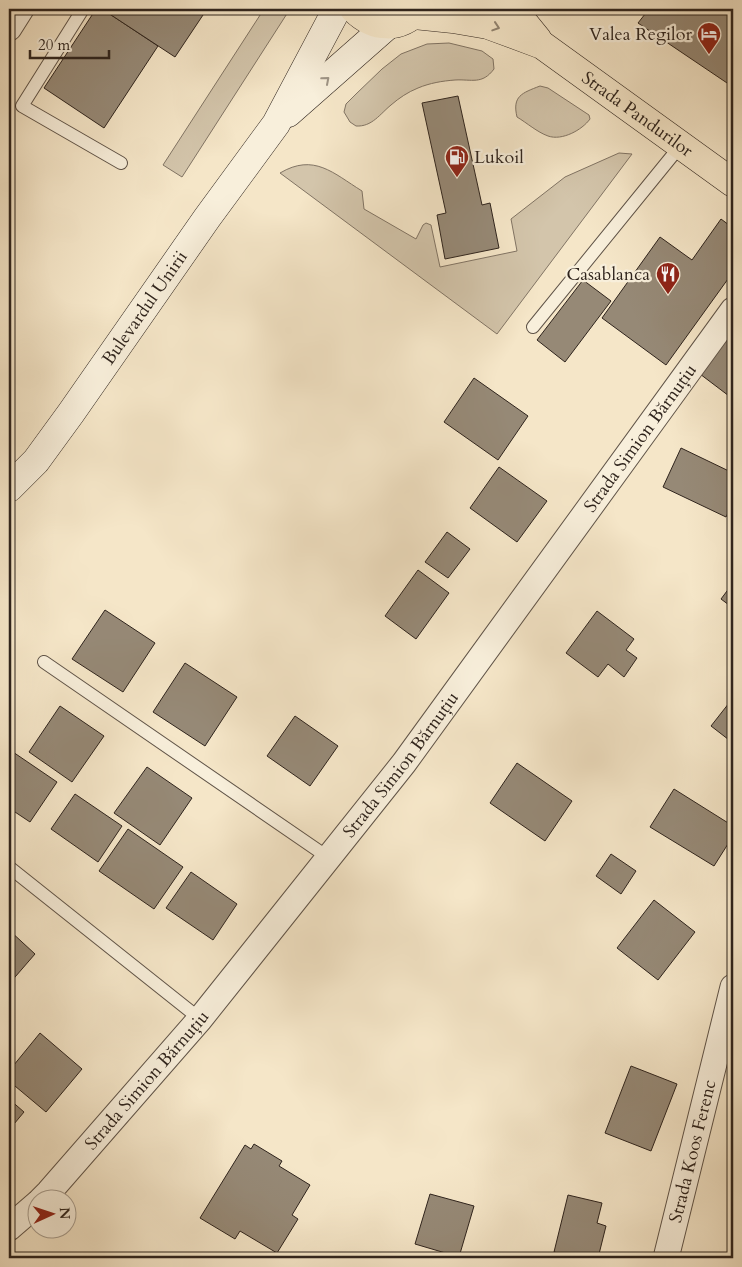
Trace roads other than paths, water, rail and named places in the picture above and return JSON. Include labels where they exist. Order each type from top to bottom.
[{"type":"highway","name":"Strada Pandurilor","points":[[354,9],[362,17],[375,23],[408,16],[453,19],[488,25],[542,45],[733,183]]},
{"type":"highway","name":"Strada Pandurilor","points":[[508,9],[526,24],[542,45]]},
{"type":"main road","name":"Bulevardul Unirii","points":[[9,488],[36,461],[207,218],[276,124],[337,9]]},
{"type":"main road","name":"Bulevardul Unirii","points":[[276,124],[408,16]]},
{"type":"street","points":[[9,28],[21,9]]},
{"type":"street","name":"Strada Simion Bărnuțiu","points":[[51,1190],[200,1019],[404,763],[733,310]]},
{"type":"street","name":"Strada Koos Ferenc","points":[[666,1258],[733,987]]},
{"type":"street","points":[[9,1228],[28,1212]]},
{"type":"lane","points":[[83,9],[22,106],[122,163]]},
{"type":"lane","points":[[533,327],[681,145]]},
{"type":"lane","points":[[44,662],[329,858]]},
{"type":"lane","points":[[9,867],[200,1019]]},
{"type":"place","name":"Valea Regilor","points":[[709,55]]},
{"type":"place","name":"Lukoil","points":[[457,178]]},
{"type":"place","name":"Casablanca","points":[[668,295]]}]
